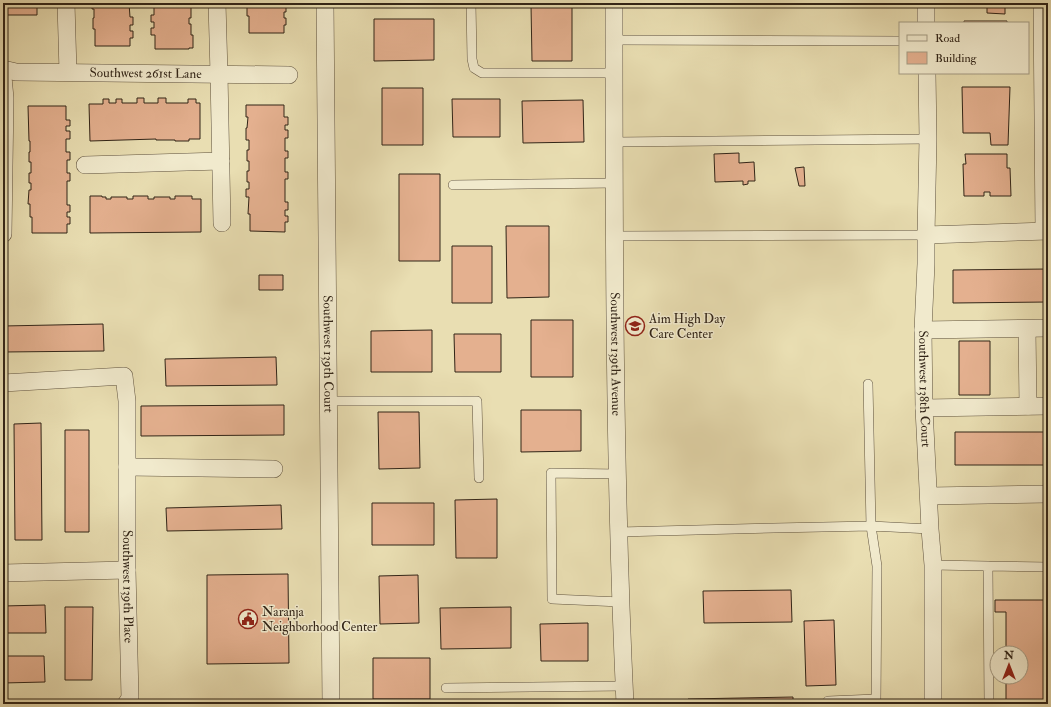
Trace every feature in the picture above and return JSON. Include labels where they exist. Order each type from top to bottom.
[{"type":"street","points":[[66,3],[68,72]]},
{"type":"street","points":[[217,3],[222,223]]},
{"type":"street","name":"Southwest 139th Court","points":[[325,3],[331,704]]},
{"type":"street","name":"Southwest 139th Avenue","points":[[614,3],[615,379],[625,704]]},
{"type":"street","points":[[926,3],[926,22]]},
{"type":"street","points":[[926,235],[1046,231],[1042,3]]},
{"type":"street","name":"Southwest 261st Lane","points":[[3,69],[16,72],[289,75]]},
{"type":"street","name":"Southwest 138th Court","points":[[927,74],[928,139],[926,264],[923,330],[924,408],[933,565],[933,704]]},
{"type":"street","points":[[3,77],[5,98],[3,234]]},
{"type":"street","points":[[85,165],[221,162]]},
{"type":"street","points":[[923,330],[1048,328]]},
{"type":"street","points":[[1027,329],[1028,406]]},
{"type":"street","name":"Southwest 139th Place","points":[[3,383],[124,376],[127,401],[127,570],[130,698],[126,704]]},
{"type":"street","points":[[924,408],[1048,406]]},
{"type":"street","points":[[127,467],[274,469]]},
{"type":"street","points":[[929,496],[1048,494]]},
{"type":"street","points":[[3,573],[127,570]]},
{"type":"lane","points":[[471,3],[472,59],[474,68],[482,74],[614,73]]},
{"type":"lane","points":[[614,40],[899,41]]},
{"type":"lane","points":[[614,142],[928,139]]},
{"type":"lane","points":[[453,185],[614,183]]},
{"type":"lane","points":[[615,236],[926,235]]},
{"type":"lane","points":[[828,704],[828,701],[876,701],[877,566],[871,526],[868,384]]},
{"type":"lane","points":[[328,401],[477,401],[479,478]]},
{"type":"lane","points":[[618,474],[551,473],[552,598],[621,602]]},
{"type":"lane","points":[[619,532],[871,526],[930,529]]},
{"type":"lane","points":[[933,565],[1048,567]]},
{"type":"lane","points":[[988,566],[989,704]]},
{"type":"lane","points":[[446,688],[624,686]]},
{"type":"building","points":[[3,3],[39,3],[39,6],[37,6],[37,15],[3,15]]},
{"type":"building","points":[[92,3],[129,3],[130,17],[133,17],[133,25],[130,25],[130,31],[133,31],[133,38],[130,38],[130,46],[95,46],[95,29],[93,29],[94,9],[92,9]]},
{"type":"building","points":[[154,3],[191,3],[191,18],[189,18],[189,24],[191,24],[191,35],[193,35],[193,48],[155,49],[155,35],[151,35],[151,28],[154,28],[154,22],[151,22],[151,15],[154,15]]},
{"type":"building","points":[[245,3],[283,3],[286,5],[286,12],[284,12],[286,25],[284,25],[284,33],[249,33],[249,16],[247,16],[247,4],[245,5]]},
{"type":"building","points":[[572,4],[572,61],[532,61],[531,5]]},
{"type":"building","points":[[987,4],[1005,4],[1005,14],[987,13]]},
{"type":"building","points":[[374,19],[434,19],[434,60],[374,61]]},
{"type":"building","points":[[964,21],[1007,21],[1007,22]]},
{"type":"building","points":[[962,87],[1010,87],[1008,145],[991,145],[990,133],[963,133]]},
{"type":"building","points":[[382,88],[423,88],[423,145],[382,145]]},
{"type":"building","points":[[137,98],[144,98],[144,103],[158,103],[158,98],[166,98],[166,103],[188,103],[188,99],[196,99],[196,103],[200,103],[200,139],[189,139],[189,141],[156,139],[90,141],[89,104],[103,104],[103,99],[109,99],[109,103],[116,103],[116,99],[122,99],[122,103],[137,103]]},
{"type":"building","points":[[452,99],[500,99],[500,137],[453,137]]},
{"type":"building","points":[[583,100],[584,142],[523,143],[522,101]]},
{"type":"building","points":[[246,105],[284,105],[284,117],[288,117],[288,125],[285,125],[285,130],[288,130],[288,138],[285,138],[285,151],[288,151],[288,158],[285,158],[285,172],[288,172],[288,179],[285,179],[285,202],[288,202],[288,210],[285,210],[285,216],[288,216],[288,222],[285,222],[285,232],[250,231],[250,214],[248,214],[249,197],[246,197],[246,189],[249,189],[249,182],[247,182],[249,161],[247,161],[247,150],[249,150],[249,140],[246,140],[248,117],[246,117]]},
{"type":"building","points":[[28,106],[66,106],[66,120],[70,120],[70,126],[66,126],[66,131],[70,131],[70,139],[66,139],[66,152],[70,152],[70,160],[67,160],[67,173],[70,173],[70,181],[67,181],[67,205],[70,205],[70,212],[67,212],[67,217],[70,217],[70,224],[67,224],[67,233],[32,233],[32,217],[30,217],[30,204],[28,204],[29,190],[31,190],[29,173],[31,173],[31,162],[29,162],[30,141]]},
{"type":"building","points":[[739,153],[739,163],[754,162],[755,181],[748,181],[748,184],[743,185],[743,181],[715,182],[714,154]]},
{"type":"building","points":[[965,154],[1007,154],[1007,168],[1010,168],[1011,196],[990,196],[990,192],[984,192],[984,196],[964,196],[963,164],[966,164]]},
{"type":"building","points":[[804,167],[805,186],[799,186],[795,168]]},
{"type":"building","points":[[399,174],[440,174],[440,261],[399,261]]},
{"type":"building","points":[[90,196],[102,196],[106,197],[106,199],[111,199],[111,197],[127,197],[127,199],[133,199],[133,196],[148,196],[148,199],[154,199],[154,197],[170,197],[170,199],[175,199],[175,196],[192,196],[192,199],[201,199],[201,232],[90,233]]},
{"type":"building","points":[[506,226],[549,226],[549,297],[507,298]]},
{"type":"building","points":[[452,246],[492,246],[492,303],[452,303]]},
{"type":"building","points":[[1048,269],[1048,302],[953,303],[953,270]]},
{"type":"building","points":[[259,275],[283,275],[283,290],[259,290]]},
{"type":"building","points":[[531,320],[573,320],[573,377],[531,377]]},
{"type":"building","points":[[103,324],[104,351],[3,352],[3,326]]},
{"type":"building","points":[[432,330],[432,372],[371,372],[371,331]]},
{"type":"building","points":[[454,334],[501,334],[501,372],[455,372]]},
{"type":"building","points":[[959,341],[990,341],[990,395],[959,395]]},
{"type":"building","points":[[276,357],[277,385],[166,386],[165,359]]},
{"type":"building","points":[[284,405],[284,435],[141,436],[141,406]]},
{"type":"building","points":[[521,410],[581,410],[581,451],[521,452]]},
{"type":"building","points":[[378,412],[419,412],[420,468],[379,469]]},
{"type":"building","points":[[41,423],[42,540],[15,540],[14,424]]},
{"type":"building","points":[[65,430],[89,430],[89,532],[65,532]]},
{"type":"building","points":[[955,432],[1048,432],[1048,465],[955,465]]},
{"type":"building","points":[[497,499],[497,558],[456,558],[455,500]]},
{"type":"building","points":[[372,503],[434,503],[434,545],[372,545]]},
{"type":"building","points":[[281,505],[282,529],[167,531],[166,508]]},
{"type":"building","name":"Naranja Neighborhood Center","points":[[288,574],[289,663],[207,664],[207,575]]},
{"type":"building","points":[[418,575],[419,623],[380,624],[379,576]]},
{"type":"building","points":[[791,590],[792,622],[704,623],[703,591]]},
{"type":"building","points":[[995,600],[1048,600],[1048,704],[1006,704],[1006,685],[1029,685],[1029,645],[1006,645],[1006,612],[995,612]]},
{"type":"building","points":[[45,605],[46,633],[3,633],[3,606]]},
{"type":"building","points":[[65,607],[93,607],[92,680],[65,680]]},
{"type":"building","points":[[511,607],[511,648],[441,649],[440,608]]},
{"type":"building","points":[[834,620],[836,685],[806,686],[804,621]]},
{"type":"building","points":[[588,623],[588,661],[541,661],[540,624]]},
{"type":"building","points":[[3,656],[44,656],[45,682],[3,683]]},
{"type":"building","points":[[373,658],[430,658],[430,699],[373,699]]},
{"type":"building","points":[[793,697],[793,704],[688,704],[688,699]]},
{"type":"place","name":"Aim High Day Care Center","points":[[635,326]]},
{"type":"place","name":"Naranja Neighborhood Center","points":[[248,619]]}]
